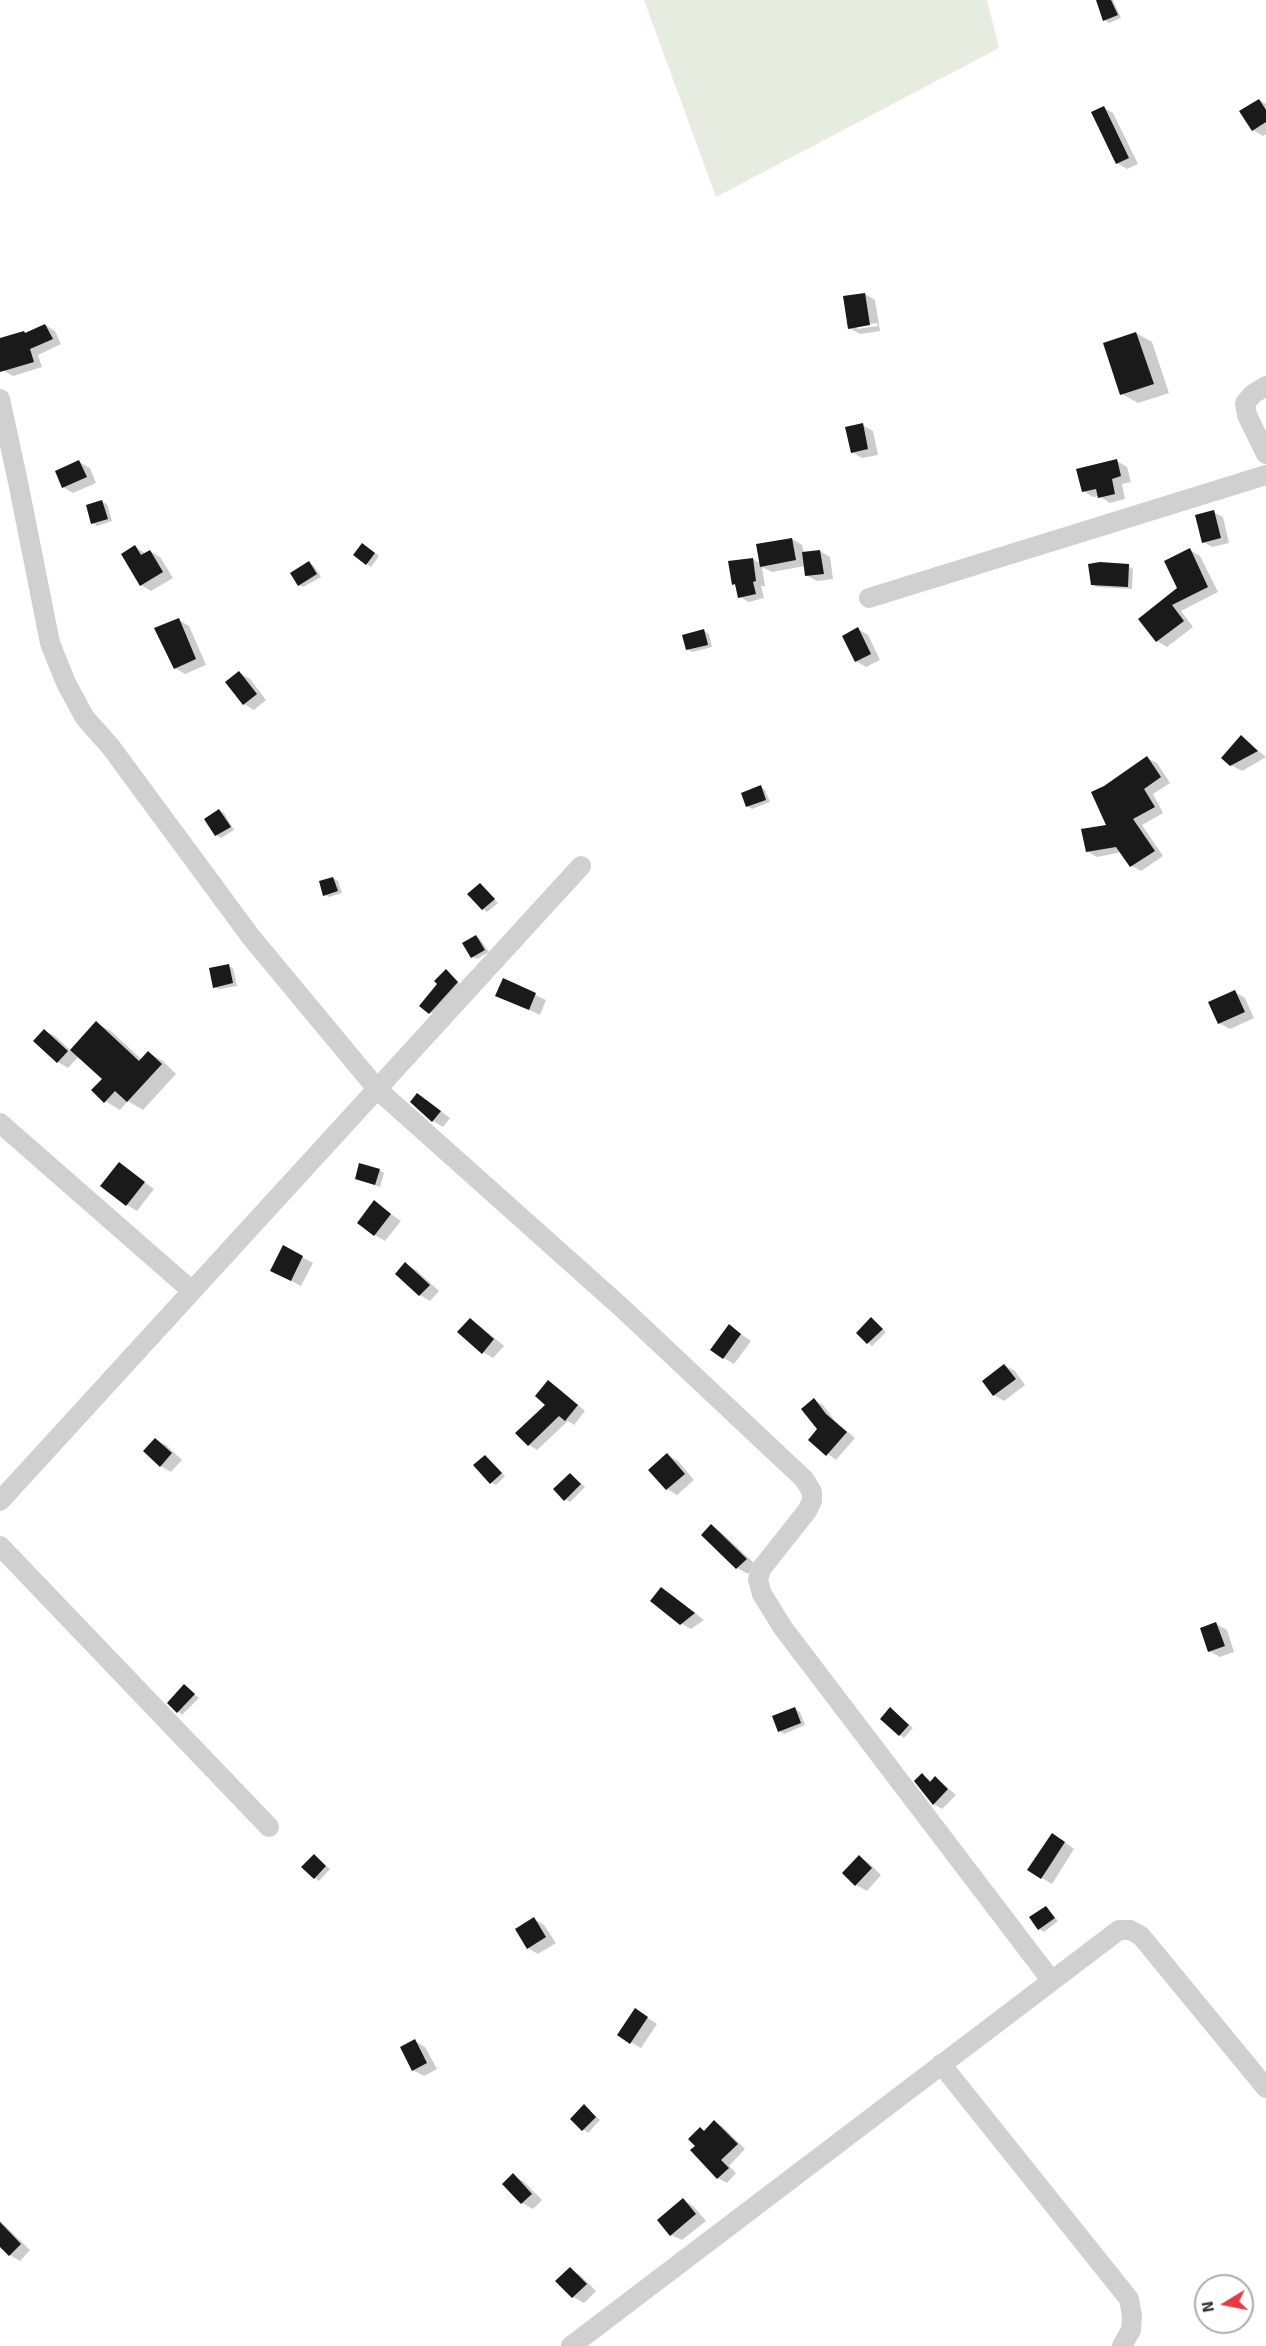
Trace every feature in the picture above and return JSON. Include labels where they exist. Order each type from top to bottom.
[{"type":"street","points":[[1266,386],[1253,394],[1245,403],[1247,415],[1266,454]]},
{"type":"street","points":[[0,399],[50,644],[66,683],[81,710],[251,937],[378,1090],[621,1307],[804,1479],[812,1491],[812,1501],[761,1569],[758,1580],[762,1594],[783,1628],[1051,1980]]},
{"type":"street","points":[[869,598],[1266,475]]},
{"type":"street","points":[[0,1501],[581,866]]},
{"type":"street","points":[[0,1123],[192,1291]]},
{"type":"street","points":[[0,1546],[269,1827]]},
{"type":"street","points":[[570,2346],[1119,1930],[1130,1930],[1141,1936],[1266,2088]]},
{"type":"street","points":[[941,2064],[1129,2299],[1132,2316],[1131,2330],[1122,2346]]},
{"type":"shaded area","points":[[644,0],[987,0],[999,48],[716,197]]},
{"type":"building","points":[[1096,0],[1111,0],[1118,15],[1103,21]]},
{"type":"building","points":[[1259,99],[1266,110],[1266,122],[1252,131],[1239,111]]},
{"type":"building","points":[[1104,106],[1129,158],[1116,164],[1091,112]]},
{"type":"building","points":[[865,293],[870,325],[848,329],[843,296]]},
{"type":"building","points":[[45,324],[53,339],[30,349],[34,362],[0,372],[0,338],[24,331],[25,333]]},
{"type":"building","points":[[1136,332],[1154,384],[1120,395],[1103,343]]},
{"type":"building","points":[[863,423],[868,449],[851,453],[845,427]]},
{"type":"building","points":[[1117,459],[1121,476],[1112,479],[1115,494],[1098,498],[1096,489],[1082,492],[1076,469]]},
{"type":"building","points":[[79,460],[87,477],[62,488],[55,471]]},
{"type":"building","points":[[102,500],[108,519],[91,524],[86,505]]},
{"type":"building","points":[[1214,510],[1221,538],[1202,543],[1195,515]]},
{"type":"building","points":[[792,538],[796,560],[760,567],[756,544]]},
{"type":"building","points":[[362,543],[375,553],[366,565],[353,555]]},
{"type":"building","points":[[135,545],[141,555],[150,550],[163,572],[140,586],[121,554]]},
{"type":"building","points":[[1190,548],[1208,587],[1172,605],[1184,621],[1156,642],[1138,619],[1177,588],[1164,561]]},
{"type":"building","points":[[820,550],[824,574],[805,576],[802,552]]},
{"type":"building","points":[[753,558],[756,581],[753,582],[756,594],[738,598],[735,584],[732,585],[728,561]]},
{"type":"building","points":[[309,561],[317,574],[298,586],[290,573]]},
{"type":"building","points":[[1100,562],[1129,564],[1128,587],[1091,585],[1088,564]]},
{"type":"building","points":[[179,618],[196,659],[174,669],[154,628]]},
{"type":"building","points":[[858,627],[871,654],[855,662],[842,636]]},
{"type":"building","points":[[704,629],[708,645],[686,650],[682,635]]},
{"type":"building","points":[[239,671],[257,694],[243,705],[225,682]]},
{"type":"building","points":[[1241,735],[1258,751],[1230,766],[1221,758]]},
{"type":"building","points":[[1147,756],[1161,777],[1144,789],[1155,807],[1133,819],[1155,851],[1130,867],[1116,847],[1086,852],[1081,829],[1106,825],[1091,792],[1104,786]]},
{"type":"building","points":[[761,785],[766,800],[746,807],[741,793]]},
{"type":"building","points":[[219,809],[231,827],[215,836],[204,819]]},
{"type":"building","points":[[333,877],[338,891],[323,896],[319,881]]},
{"type":"building","points":[[480,883],[495,899],[482,910],[467,894]]},
{"type":"building","points":[[476,935],[485,950],[471,958],[462,943]]},
{"type":"building","points":[[229,964],[233,983],[213,988],[209,968]]},
{"type":"building","points":[[446,969],[458,982],[429,1014],[419,1006],[437,984],[434,981]]},
{"type":"building","points":[[503,978],[536,993],[529,1010],[495,996]]},
{"type":"building","points":[[1235,990],[1245,1012],[1218,1024],[1208,1002]]},
{"type":"building","points":[[96,1021],[139,1061],[148,1051],[162,1064],[127,1102],[115,1091],[104,1103],[91,1090],[102,1079],[70,1050]]},
{"type":"building","points":[[44,1029],[68,1051],[57,1063],[33,1041]]},
{"type":"building","points":[[417,1093],[441,1111],[432,1122],[410,1102]]},
{"type":"building","points":[[119,1162],[145,1182],[126,1206],[100,1186]]},
{"type":"building","points":[[359,1163],[380,1169],[375,1185],[355,1179]]},
{"type":"building","points":[[374,1200],[391,1214],[374,1236],[357,1223]]},
{"type":"building","points":[[283,1245],[303,1256],[291,1281],[270,1271]]},
{"type":"building","points":[[405,1262],[430,1285],[419,1296],[395,1274]]},
{"type":"building","points":[[871,1317],[883,1329],[867,1344],[856,1333]]},
{"type":"building","points":[[470,1318],[494,1339],[482,1354],[457,1332]]},
{"type":"building","points":[[729,1324],[741,1334],[723,1359],[710,1350]]},
{"type":"building","points":[[1004,1364],[1016,1379],[993,1396],[982,1381]]},
{"type":"building","points":[[548,1380],[578,1405],[565,1421],[559,1416],[528,1446],[515,1433],[545,1405],[535,1396]]},
{"type":"building","points":[[814,1398],[826,1414],[847,1432],[826,1456],[808,1440],[817,1429],[801,1409]]},
{"type":"building","points":[[155,1438],[172,1453],[160,1467],[143,1451]]},
{"type":"building","points":[[667,1453],[685,1474],[666,1490],[648,1470]]},
{"type":"building","points":[[485,1455],[502,1473],[490,1484],[473,1465]]},
{"type":"building","points":[[570,1473],[581,1484],[564,1501],[553,1489]]},
{"type":"building","points":[[711,1524],[747,1559],[736,1569],[701,1535]]},
{"type":"building","points":[[661,1587],[695,1613],[680,1625],[650,1601]]},
{"type":"building","points":[[1216,1622],[1225,1646],[1208,1652],[1200,1628]]},
{"type":"building","points":[[184,1684],[195,1694],[177,1713],[167,1703]]},
{"type":"building","points":[[795,1707],[801,1723],[778,1732],[772,1716]]},
{"type":"building","points":[[890,1707],[909,1725],[899,1736],[880,1719]]},
{"type":"building","points":[[922,1773],[930,1782],[935,1776],[948,1789],[933,1805],[914,1781]]},
{"type":"building","points":[[1052,1833],[1065,1842],[1041,1879],[1027,1870]]},
{"type":"building","points":[[314,1854],[326,1866],[314,1879],[301,1867]]},
{"type":"building","points":[[859,1855],[872,1868],[855,1886],[842,1873]]},
{"type":"building","points":[[1046,1906],[1055,1918],[1038,1930],[1029,1917]]},
{"type":"building","points":[[534,1917],[546,1937],[527,1949],[515,1929]]},
{"type":"building","points":[[635,2008],[648,2017],[630,2044],[617,2035]]},
{"type":"building","points":[[415,2039],[427,2063],[412,2071],[400,2047]]},
{"type":"building","points":[[584,2104],[596,2117],[582,2131],[570,2119]]},
{"type":"building","points":[[714,2120],[738,2144],[721,2160],[729,2168],[717,2179],[690,2150],[695,2146],[688,2139],[700,2127],[704,2131]]},
{"type":"building","points":[[513,2173],[532,2194],[521,2204],[502,2184]]},
{"type":"building","points":[[683,2198],[696,2214],[670,2236],[657,2220]]},
{"type":"building","points":[[0,2222],[21,2244],[9,2256],[0,2247]]},
{"type":"building","points":[[570,2267],[587,2284],[572,2298],[555,2281]]}]
